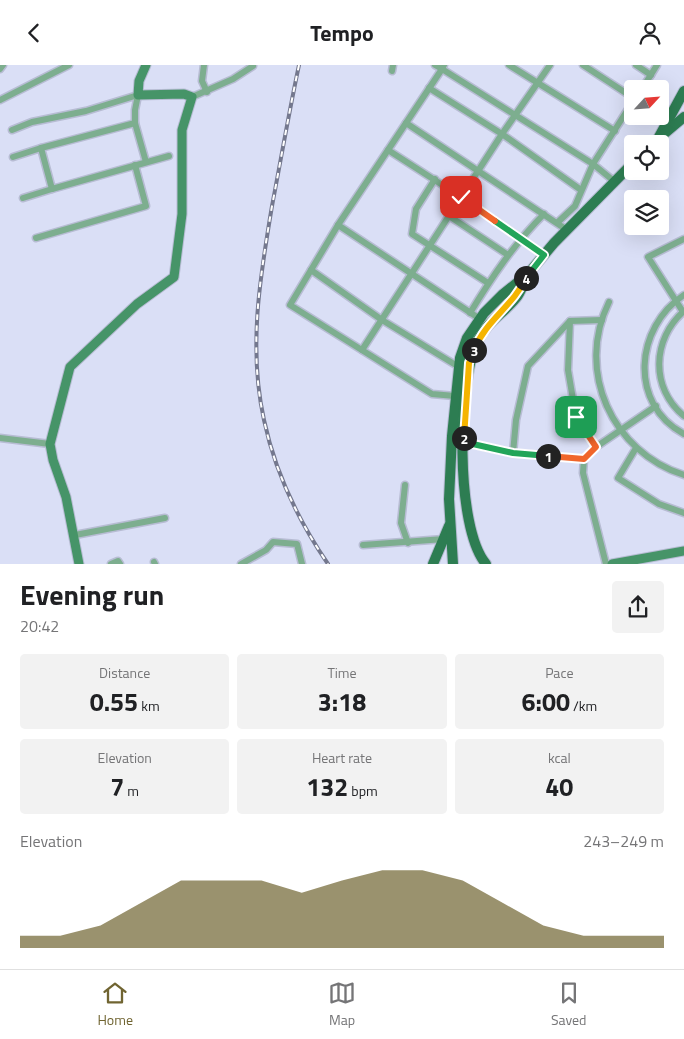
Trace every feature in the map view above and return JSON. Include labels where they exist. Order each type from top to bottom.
[{"type":"main road","points":[[658,135],[684,91]]},
{"type":"main road","points":[[661,135],[684,117]]},
{"type":"main road","points":[[453,564],[450,523],[455,396],[459,367],[467,337],[480,319],[502,295],[528,274],[567,230],[624,172]]},
{"type":"main road","points":[[486,564],[477,552],[464,494],[464,442],[469,363],[478,339],[493,319],[516,297],[528,274]]},
{"type":"main road","points":[[433,564],[450,523]]},
{"type":"street","points":[[0,69],[3,65]]},
{"type":"street","points":[[0,100],[69,65]]},
{"type":"street","points":[[146,65],[139,81],[135,110],[135,123],[146,162]]},
{"type":"street","points":[[204,65],[202,81],[207,92]]},
{"type":"street","points":[[509,65],[615,131]]},
{"type":"street","points":[[362,350],[515,114],[550,65]]},
{"type":"street","points":[[583,65],[624,92]]},
{"type":"street","points":[[636,65],[650,75]]},
{"type":"street","points":[[647,80],[657,65]]},
{"type":"street","points":[[12,130],[32,122],[86,111],[138,95],[184,94],[192,97],[233,79],[253,66]]},
{"type":"street","points":[[455,396],[432,394],[290,305],[338,225],[429,88],[440,66],[593,164],[615,182]]},
{"type":"street","points":[[429,88],[502,134],[581,190]]},
{"type":"street","points":[[79,564],[75,535],[50,444],[70,367],[138,304],[174,277],[182,214],[182,130],[192,97]]},
{"type":"street","points":[[558,222],[575,206],[593,164],[624,116]]},
{"type":"street","points":[[13,157],[135,123]]},
{"type":"street","points":[[406,123],[558,222],[567,230]]},
{"type":"street","points":[[41,149],[52,189]]},
{"type":"street","points":[[388,150],[435,179],[544,255]]},
{"type":"street","points":[[23,198],[169,156]]},
{"type":"street","points":[[36,238],[146,206],[136,165]]},
{"type":"street","points":[[435,179],[416,209],[411,231],[488,283]]},
{"type":"street","points":[[470,313],[488,283],[520,238],[544,214]]},
{"type":"street","points":[[449,216],[508,255]]},
{"type":"street","points":[[338,225],[480,319]]},
{"type":"street","points":[[684,239],[648,257],[683,311],[674,321],[664,338],[659,356],[659,369],[666,394],[684,416]]},
{"type":"street","points":[[311,270],[382,319],[459,367]]},
{"type":"street","points":[[684,295],[676,301],[655,325],[645,355],[647,386],[656,406],[667,420],[684,434]]},
{"type":"street","points":[[609,302],[602,320],[597,343],[598,378],[608,411],[620,431],[636,448],[660,465],[684,475]]},
{"type":"street","points":[[513,453],[516,420],[528,366],[570,321],[602,320]]},
{"type":"street","points":[[570,321],[568,370],[576,417],[596,447]]},
{"type":"street","points":[[606,564],[583,473],[584,459],[596,447],[656,406]]},
{"type":"street","points":[[0,438],[50,444]]},
{"type":"street","points":[[464,442],[513,453],[584,459]]},
{"type":"street","points":[[636,448],[618,477],[659,505],[684,513]]},
{"type":"street","points":[[405,485],[401,523],[408,543]]},
{"type":"street","points":[[75,535],[165,518]]},
{"type":"street","points":[[363,545],[444,539]]},
{"type":"street","points":[[241,564],[266,550],[273,542],[296,544],[302,564]]},
{"type":"street","points":[[612,564],[684,551]]},
{"type":"street","points":[[110,564],[118,561],[120,564]]},
{"type":"railway","points":[[299,65],[263,259],[256,339],[257,366],[259,393],[274,458],[297,513],[328,564]]},
{"type":"route","points":[[461,197],[544,255],[528,274],[516,297],[493,319],[478,339],[469,363],[465,399],[464,442],[513,453],[584,459],[596,447],[576,417]]}]
